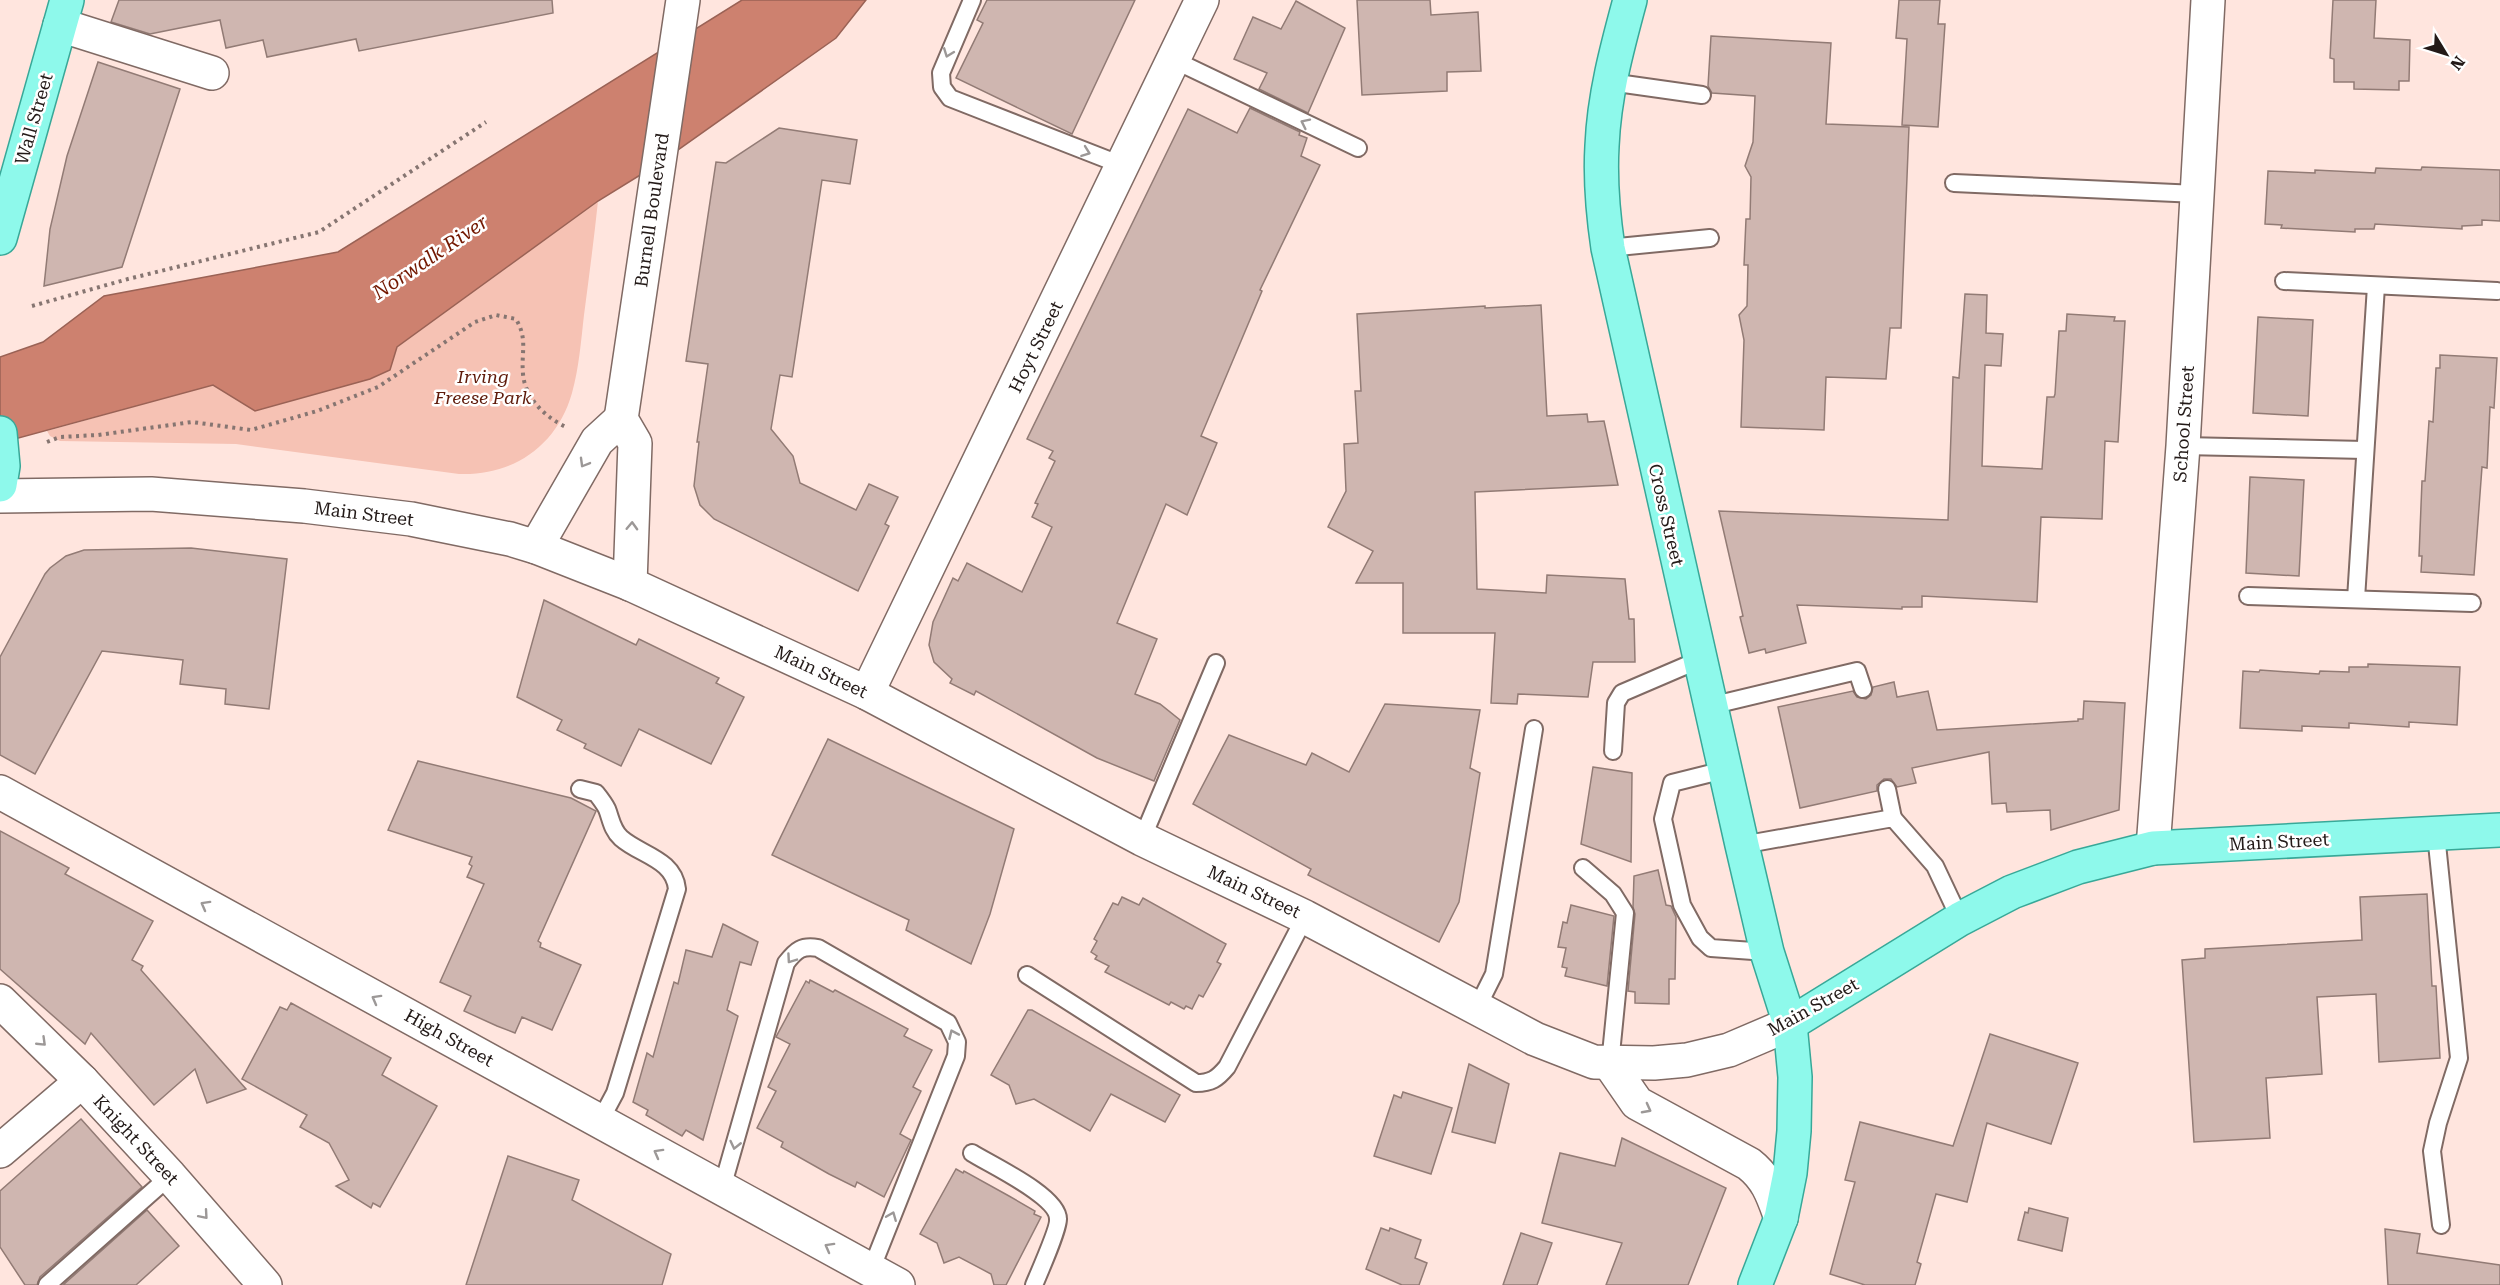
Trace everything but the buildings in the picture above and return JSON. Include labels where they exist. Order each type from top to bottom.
[{"type":"main road","name":"Cross Street","points":[[1630,0],[1610,82],[1602,144],[1601,177],[1608,248],[1724,770],[1767,952],[1790,1024],[1795,1077],[1794,1131],[1790,1173],[1781,1218],[1755,1285]]},
{"type":"main road","name":"Wall Street","points":[[0,238],[63,13]]},
{"type":"main road","points":[[0,433],[1,482]]},
{"type":"main road","name":"Main Street","points":[[1790,1024],[1960,919],[2012,892],[2078,867],[2154,848],[2500,830]]},
{"type":"street","name":"Burnell Boulevard","points":[[621,419],[683,0]]},
{"type":"street","name":"Hoyt Street","points":[[867,693],[1124,166],[1202,0]]},
{"type":"street","name":"School Street","points":[[2154,848],[2183,446],[2208,0]]},
{"type":"street","points":[[63,13],[212,73]]},
{"type":"street","points":[[536,547],[597,441],[621,419],[635,443],[630,584]]},
{"type":"street","name":"Main Street","points":[[1,482],[303,506],[411,519],[536,547],[630,584],[867,693],[1142,839],[1305,917],[1534,1039],[1594,1062],[1610,1064],[1687,1060],[1729,1050],[1790,1024]]},
{"type":"street","name":"High Street","points":[[0,792],[885,1277]]},
{"type":"street","name":"Knight Street","points":[[0,1001],[82,1082],[171,1176],[265,1285]]},
{"type":"street","points":[[1610,1064],[1636,1103],[1749,1164],[1761,1173],[1769,1185],[1781,1218]]},
{"type":"street","points":[[0,1151],[82,1082]]},
{"type":"lane","points":[[972,0],[941,73],[942,87],[950,98],[1124,166]]},
{"type":"lane","points":[[1174,60],[1358,148]]},
{"type":"lane","points":[[1610,82],[1702,95]]},
{"type":"lane","points":[[1954,183],[2197,194]]},
{"type":"lane","points":[[1608,248],[1710,238]]},
{"type":"lane","points":[[2284,281],[2497,291]]},
{"type":"lane","points":[[2356,599],[2376,286]]},
{"type":"lane","points":[[2183,446],[2365,450]]},
{"type":"lane","points":[[2248,596],[2472,603]]},
{"type":"lane","points":[[1613,751],[1616,703],[1622,693],[1699,660]]},
{"type":"lane","points":[[1142,839],[1216,663]]},
{"type":"lane","points":[[1710,706],[1857,671],[1863,689]]},
{"type":"lane","points":[[1477,1008],[1494,974],[1534,729]]},
{"type":"lane","points":[[1724,770],[1672,783],[1664,819],[1682,905],[1700,938],[1711,948],[1767,952]]},
{"type":"lane","points":[[580,789],[596,793],[606,807],[616,833],[623,840],[667,866],[676,877],[677,888],[615,1093],[600,1121]]},
{"type":"lane","points":[[1887,789],[1893,818],[1935,866],[1960,919]]},
{"type":"lane","points":[[1742,846],[1893,818]]},
{"type":"lane","points":[[2436,834],[2459,1058],[2438,1123],[2432,1151],[2441,1225]]},
{"type":"lane","points":[[1583,868],[1612,894],[1625,913],[1610,1064]]},
{"type":"lane","points":[[1027,975],[1196,1083],[1208,1083],[1218,1078],[1227,1067],[1305,917]]},
{"type":"lane","points":[[722,1188],[786,963],[795,951],[807,946],[818,948],[948,1023],[957,1042],[957,1056],[885,1277]]},
{"type":"lane","points":[[972,1153],[1045,1197],[1055,1207],[1059,1220],[1034,1285]]},
{"type":"lane","points":[[47,1285],[171,1176]]},
{"type":"path","points":[[32,306],[128,279],[319,232],[486,122]]},
{"type":"path","points":[[47,442],[60,437],[98,435],[192,422],[251,430],[317,411],[378,387],[476,322],[496,315],[516,319],[523,331],[523,374],[526,391],[537,406],[554,421],[597,441]]},
{"type":"green space","name":"Irving Freese Park","points":[[598,201],[580,354],[572,393],[556,428],[530,454],[515,463],[497,470],[459,474],[236,444],[60,441],[50,436],[47,431],[213,385],[255,411],[370,379],[390,370],[396,348]]},
{"type":"water","name":"Norwalk River","points":[[742,0],[866,0],[836,38],[658,164],[598,201],[397,347],[390,370],[370,379],[255,411],[213,385],[0,443],[0,357],[43,342],[104,296],[338,252]]}]
